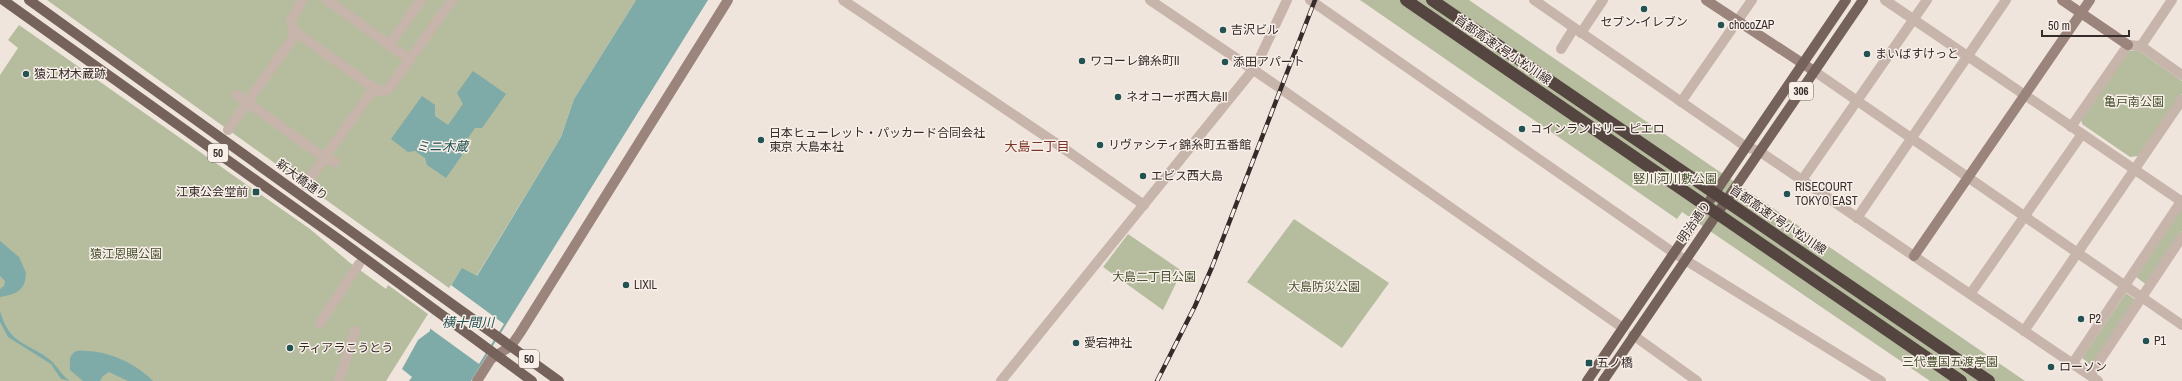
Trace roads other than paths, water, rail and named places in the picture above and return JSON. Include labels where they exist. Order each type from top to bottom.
[{"type":"highway","name":"首都高速7号小松川線","points":[[1406,0],[1961,381]]},
{"type":"highway","name":"首都高速7号小松川線","points":[[1432,0],[1989,381]]},
{"type":"main road","name":"50","points":[[3,0],[344,243],[532,381]]},
{"type":"main road","name":"新大橋通り","points":[[29,0],[559,381]]},
{"type":"main road","name":"明治通り","points":[[1587,381],[1846,0]]},
{"type":"main road","name":"明治通り","points":[[1602,381],[1862,0]]},
{"type":"street","points":[[302,0],[291,21],[291,26],[297,32],[378,91],[387,90],[452,0]]},
{"type":"street","points":[[389,45],[421,0]]},
{"type":"street","points":[[477,381],[493,352],[511,346],[728,0]]},
{"type":"street","points":[[843,0],[1063,148],[1144,205]]},
{"type":"street","points":[[1150,0],[1253,69],[1623,328]]},
{"type":"street","points":[[1002,381],[1253,69],[1287,0]]},
{"type":"street","points":[[1310,0],[1674,253],[1881,381]]},
{"type":"street","points":[[1534,0],[1746,147],[1759,151],[2094,378],[2141,297],[2182,237]]},
{"type":"street","points":[[1560,49],[1603,0]]},
{"type":"street","points":[[1706,0],[1814,71],[2182,325]]},
{"type":"street","points":[[1681,102],[1752,0]]},
{"type":"street","points":[[1885,0],[2134,170],[2182,200],[2073,364]]},
{"type":"street","points":[[1802,180],[1927,0]]},
{"type":"street","points":[[1857,218],[2006,0]]},
{"type":"street","points":[[2062,0],[2128,45],[2141,46],[2182,75]]},
{"type":"street","points":[[1914,256],[2090,0]]},
{"type":"street","points":[[2141,46],[2172,0]]},
{"type":"street","points":[[330,1],[410,60]]},
{"type":"street","points":[[228,130],[297,32]]},
{"type":"street","points":[[2071,127],[2128,45]]},
{"type":"street","points":[[305,185],[374,88]]},
{"type":"street","points":[[237,95],[325,158],[335,162]]},
{"type":"street","points":[[2024,331],[2182,100]]},
{"type":"street","points":[[1971,294],[2082,134]]},
{"type":"street","points":[[320,323],[359,264]]},
{"type":"street","points":[[339,381],[356,331]]},
{"type":"street","points":[[1633,336],[1697,381]]},
{"type":"water","name":"横十間川","points":[[636,0],[708,0],[471,381],[409,381],[412,377],[402,369],[418,340],[430,331],[430,319],[462,268],[477,276],[561,137],[574,99]]},
{"type":"water","name":"ミニ木蔵","points":[[473,71],[506,94],[482,128],[475,128],[468,138],[470,144],[446,178],[427,165],[425,158],[415,151],[408,152],[391,139],[422,96],[435,105],[435,116],[448,125],[463,104],[457,93]]},
{"type":"water","points":[[0,241],[19,257],[26,273],[21,289],[10,295],[0,297],[0,289],[4,286],[5,281],[0,276]]},
{"type":"water","points":[[0,311],[8,330],[19,341],[49,359],[70,381],[61,379],[51,364],[8,337],[0,322]]},
{"type":"water","points":[[76,351],[97,352],[118,358],[127,362],[153,381],[128,381],[109,372],[103,376],[100,381],[83,381],[70,370],[71,357]]},
{"type":"railway","points":[[1157,381],[1195,306],[1212,267],[1315,0]]},
{"type":"place","name":"セブン-イレブン","points":[[1644,9]]},
{"type":"place","name":"chocoZAP","points":[[1721,25]]},
{"type":"place","name":"吉沢ビル","points":[[1223,30]]},
{"type":"place","name":"まいばすけっと","points":[[1867,54]]},
{"type":"place","name":"ワコーレ錦糸町II","points":[[1082,61]]},
{"type":"place","name":"添田アパート","points":[[1225,62]]},
{"type":"place","name":"猿江材木蔵跡","points":[[26,74]]},
{"type":"place","name":"ネオコーポ西大島II","points":[[1118,97]]},
{"type":"place","name":"コインランドリー ピエロ","points":[[1522,129]]},
{"type":"place","name":"日本ヒューレット・パッカード合同会社 東京 大島本社","points":[[761,140]]},
{"type":"place","name":"リヴァシティ錦糸町五番館","points":[[1100,145]]},
{"type":"place","name":"エビス西大島","points":[[1143,176]]},
{"type":"place","name":"江東公会堂前","points":[[256,192]]},
{"type":"place","name":"RISECOURT TOKYO EAST","points":[[1787,194]]},
{"type":"place","name":"LIXIL","points":[[626,285]]},
{"type":"place","name":"P2","points":[[2081,319]]},
{"type":"place","name":"P1","points":[[2146,341]]},
{"type":"place","name":"愛宕神社","points":[[1076,343]]},
{"type":"place","name":"ティアラこうとう","points":[[290,348]]},
{"type":"place","name":"五ノ橋","points":[[1589,363]]},
{"type":"place","name":"ローソン","points":[[2051,367]]},
{"type":"district","name":"大島二丁目","points":[[1037,146]]},
{"type":"park label","name":"亀戸南公園","points":[[2134,102]]},
{"type":"park label","name":"竪川河川敷公園","points":[[1675,179]]},
{"type":"park label","name":"猿江恩賜公園","points":[[126,254]]},
{"type":"park label","name":"大島二丁目公園","points":[[1154,277]]},
{"type":"park label","name":"大島防災公園","points":[[1324,287]]},
{"type":"park label","name":"三代豊国五渡亭園","points":[[1950,362]]}]
